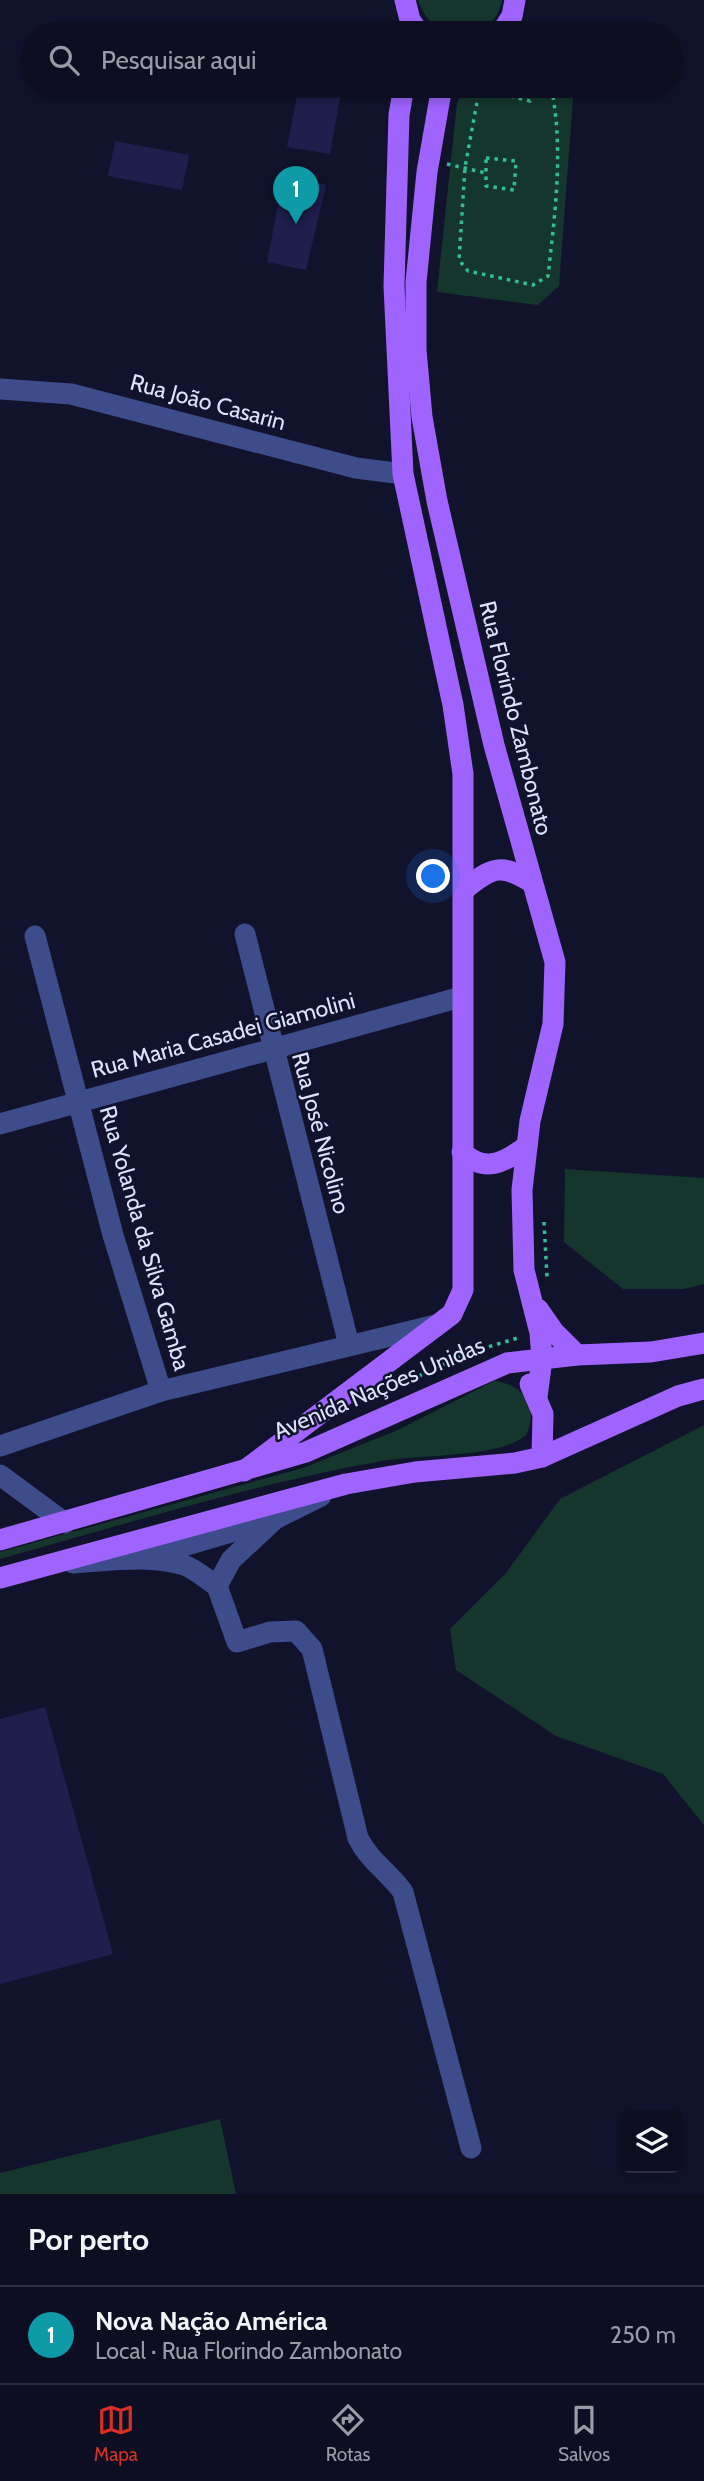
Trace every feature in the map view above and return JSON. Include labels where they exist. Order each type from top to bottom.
[{"type":"main road","points":[[509,21],[515,0]]},
{"type":"main road","points":[[404,1],[411,21]]},
{"type":"main road","points":[[244,1471],[452,1314],[463,1290],[463,774],[453,705],[403,474],[394,286],[399,115],[402,98]]},
{"type":"main road","name":"Rua Florindo Zambonato","points":[[440,98],[427,172],[416,282],[416,350],[422,417],[437,501],[491,731],[555,962],[556,1001],[527,1146],[522,1190],[524,1270],[540,1334],[542,1359],[537,1397]]},
{"type":"main road","points":[[464,888],[498,868],[512,870],[531,882]]},
{"type":"main road","points":[[462,1152],[475,1163],[502,1164],[527,1146]]},
{"type":"main road","points":[[524,1270],[537,1307],[554,1332],[577,1355]]},
{"type":"main road","name":"Avenida Nações Unidas","points":[[0,1540],[244,1471],[336,1440],[471,1376],[507,1363],[577,1355],[652,1352],[704,1343]]},
{"type":"main road","points":[[507,1363],[526,1377],[537,1397],[543,1414],[542,1457]]},
{"type":"main road","points":[[1,1580],[50,1564],[346,1484],[415,1472],[515,1463],[542,1457],[677,1396],[704,1389]]},
{"type":"street","name":"Rua João Casarin","points":[[0,389],[16,388],[71,394],[356,468],[403,474]]},
{"type":"street","name":"Rua José Nicolino","points":[[245,934],[349,1345]]},
{"type":"street","name":"Rua Yolanda da Silva Gamba","points":[[35,936],[113,1235],[161,1391]]},
{"type":"street","name":"Rua Maria Casadei Giamolini","points":[[0,1124],[461,997]]},
{"type":"street","points":[[0,1446],[161,1391],[436,1325]]},
{"type":"street","points":[[0,1475],[65,1523]]},
{"type":"street","points":[[138,1559],[275,1519],[346,1484]]},
{"type":"street","points":[[217,1586],[231,1560],[275,1519]]},
{"type":"street","points":[[50,1564],[138,1559],[186,1566],[217,1586],[237,1642],[270,1632],[296,1631],[312,1649],[358,1838],[368,1858],[394,1880],[403,1892],[471,2148]]},
{"type":"path","points":[[478,98],[465,167],[459,260],[468,271],[533,285],[548,276],[557,188],[557,134],[552,98]]},
{"type":"path","points":[[441,173],[445,152]]},
{"type":"path","points":[[486,158],[516,161],[514,190],[486,186],[486,173],[486,158]]},
{"type":"path","points":[[443,164],[486,173]]},
{"type":"path","points":[[544,1215],[548,1285]]},
{"type":"path","points":[[371,1398],[468,1353],[510,1338],[540,1334]]},
{"type":"green space","points":[[418,0],[502,0],[492,21],[431,21]]},
{"type":"green space","points":[[459,98],[573,98],[559,286],[538,305],[437,292]]},
{"type":"green space","points":[[565,1169],[704,1178],[704,1284],[684,1289],[623,1289],[564,1242]]},
{"type":"green space","points":[[494,1381],[521,1392],[530,1406],[531,1415],[526,1435],[498,1448],[382,1461],[334,1470],[190,1506],[0,1559],[0,1552],[303,1468],[398,1430]]},
{"type":"green space","points":[[704,1425],[704,1825],[663,1774],[556,1736],[456,1670],[450,1629],[506,1573],[560,1499]]},
{"type":"green space","points":[[220,2119],[236,2194],[0,2194],[0,2173]]},
{"type":"building","points":[[297,98],[340,98],[330,154],[287,147]]},
{"type":"building","points":[[115,141],[189,155],[182,190],[108,176]]},
{"type":"building","points":[[284,174],[326,185],[306,270],[267,262]]},
{"type":"building","points":[[45,1707],[113,1954],[0,1984],[0,1719]]},
{"type":"place","name":"Nova Nação América","points":[[296,224]]}]
